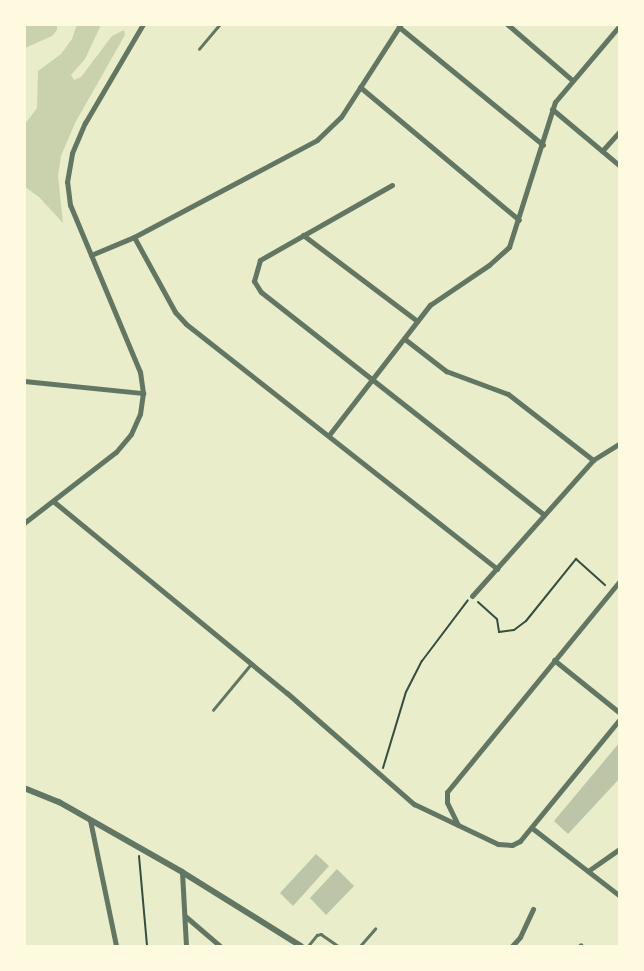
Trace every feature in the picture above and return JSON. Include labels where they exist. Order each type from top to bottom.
[{"type":"street","points":[[24,523],[116,452],[135,424],[143,393],[140,372],[127,337],[70,205],[68,167],[85,123],[142,24]]},
{"type":"street","points":[[508,24],[572,80]]},
{"type":"street","points":[[516,31],[522,24]]},
{"type":"street","points":[[329,435],[406,340],[417,321],[443,294],[501,256],[509,247],[552,109],[572,80],[620,25]]},
{"type":"street","points":[[91,255],[134,237],[317,140],[341,117],[400,26],[542,145]]},
{"type":"street","points":[[360,87],[519,220]]},
{"type":"street","points":[[552,109],[620,166]]},
{"type":"street","points":[[602,151],[620,131]]},
{"type":"street","points":[[392,185],[260,260],[255,269],[254,281],[261,292],[542,514]]},
{"type":"street","points":[[303,235],[417,321]]},
{"type":"street","points":[[134,237],[175,312],[186,324],[497,569]]},
{"type":"street","points":[[406,340],[446,370],[508,394],[593,460]]},
{"type":"street","points":[[24,380],[143,393]]},
{"type":"street","points":[[470,598],[542,514],[593,460],[620,443]]},
{"type":"street","points":[[53,501],[251,664],[414,804],[504,846],[517,844],[532,828],[620,719]]},
{"type":"street","points":[[458,825],[447,802],[447,792],[620,581]]},
{"type":"street","points":[[612,590],[620,597]]},
{"type":"street","points":[[554,660],[620,713]]},
{"type":"street","points":[[24,788],[59,802],[182,872],[301,947]]},
{"type":"street","points":[[90,820],[117,946]]},
{"type":"street","points":[[532,828],[620,897]]},
{"type":"street","points":[[587,871],[620,849]]},
{"type":"street","points":[[182,872],[186,947]]},
{"type":"street","points":[[512,947],[528,924],[533,909]]},
{"type":"street","points":[[185,916],[220,947]]},
{"type":"lane","points":[[199,49],[220,24]]},
{"type":"lane","points":[[213,710],[251,664]]},
{"type":"lane","points":[[360,947],[375,929]]},
{"type":"lane","points":[[308,947],[317,935],[321,934],[338,947]]},
{"type":"path","points":[[380,775],[393,742],[406,691],[422,661],[470,598],[494,615],[499,632],[514,630],[526,621],[576,559],[612,590]]},
{"type":"path","points":[[139,848],[147,947]]},
{"type":"green space","points":[[25,24],[57,25],[57,30],[52,36],[25,48]]},
{"type":"green space","points":[[77,24],[101,25],[85,59],[71,75],[74,80],[81,77],[112,36],[124,30],[125,35],[75,123],[61,156],[58,176],[63,223],[39,197],[25,187],[25,124],[37,108],[38,71],[61,54],[72,39]]},
{"type":"building","points":[[620,742],[620,778],[568,834],[554,821]]},
{"type":"building","points":[[316,854],[329,866],[293,906],[280,893]]},
{"type":"building","points":[[337,869],[354,886],[326,915],[310,898]]}]
